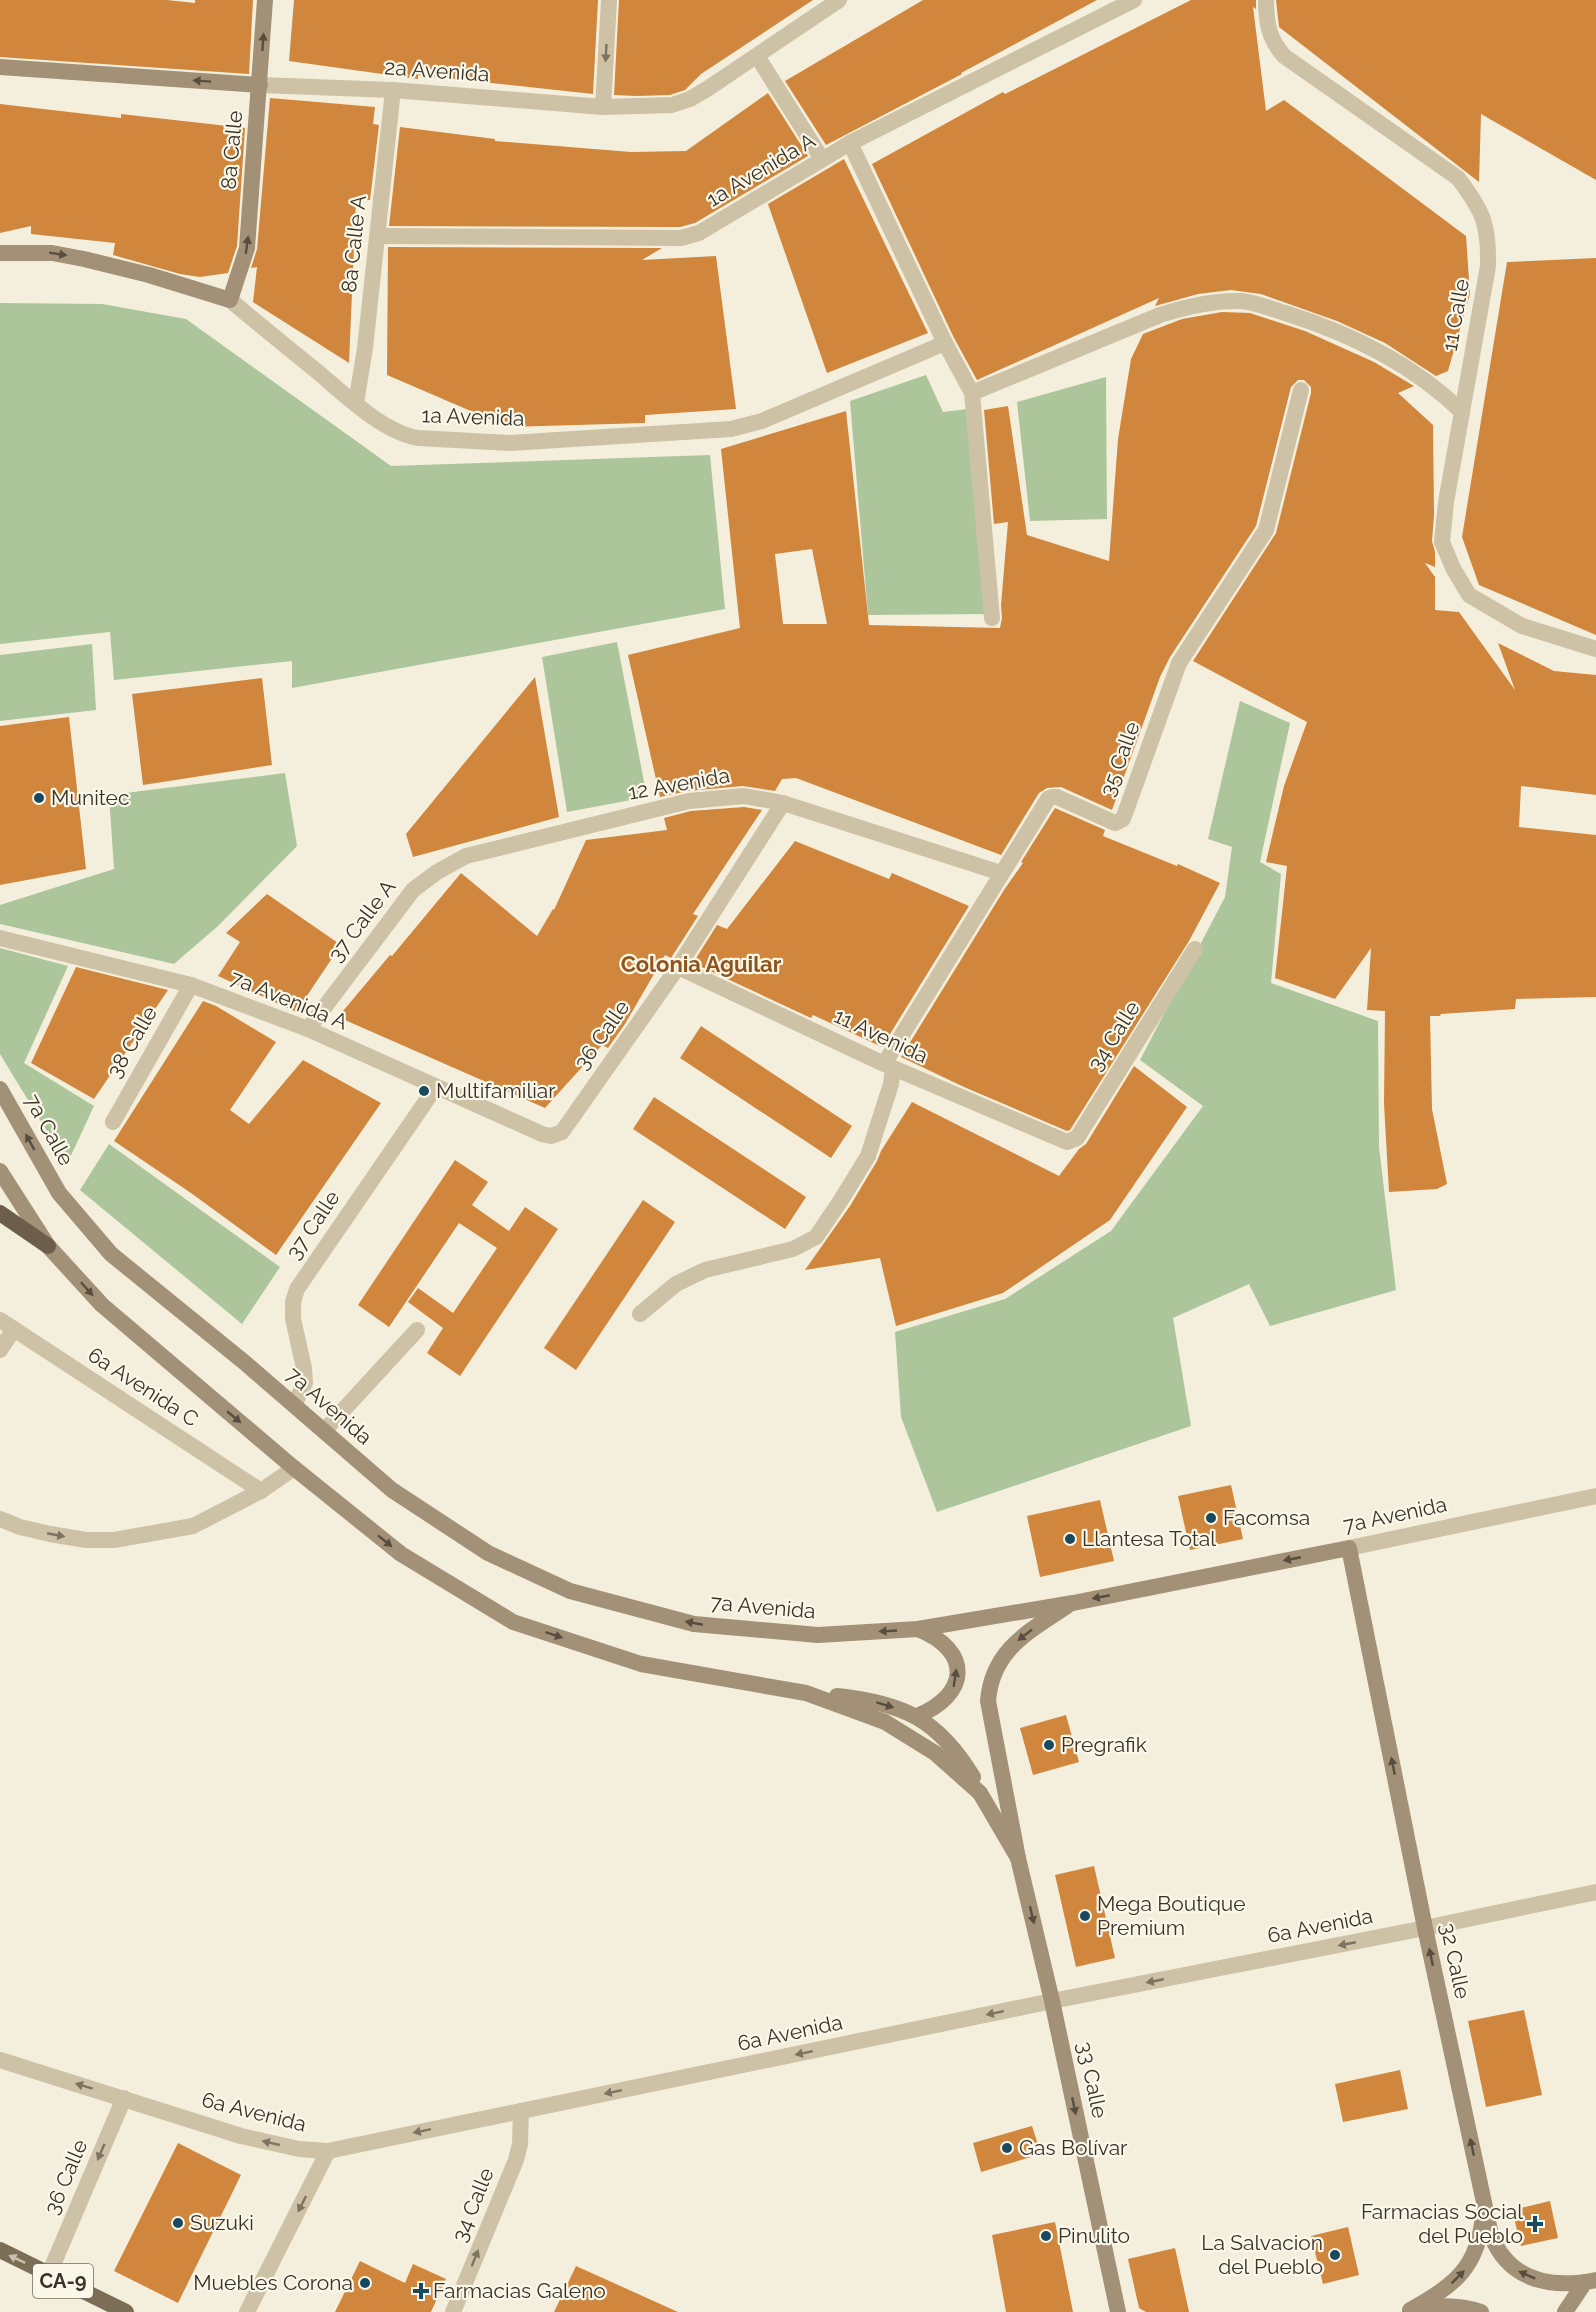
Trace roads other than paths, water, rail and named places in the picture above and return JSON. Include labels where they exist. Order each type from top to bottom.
[{"type":"highway","points":[[0,1213],[48,1246]]},
{"type":"main road","name":"8a Calle","points":[[230,300],[247,248],[265,0]]},
{"type":"main road","name":"2a Avenida","points":[[0,67],[260,85]]},
{"type":"main road","name":"1a Avenida","points":[[0,253],[52,253],[84,259],[149,275],[230,300]]},
{"type":"main road","name":"7a Calle","points":[[0,1089],[59,1193]]},
{"type":"main road","points":[[0,1171],[48,1246],[102,1305],[294,1468],[402,1554],[513,1622],[641,1664],[806,1693],[867,1700],[917,1716],[946,1740],[963,1762],[1018,1858]]},
{"type":"main road","name":"7a Avenida","points":[[59,1193],[111,1254],[294,1405],[392,1490],[488,1553],[570,1591],[694,1624],[818,1635],[918,1629],[1073,1603],[1349,1548]]},
{"type":"main road","name":"32 Calle","points":[[1349,1548],[1425,1928],[1484,2205],[1496,2248],[1513,2268],[1536,2279],[1564,2283],[1590,2281]]},
{"type":"main road","points":[[1018,1858],[989,1712],[990,1684],[999,1662],[1010,1648],[1029,1632],[1073,1603]]},
{"type":"main road","points":[[917,1716],[943,1703],[952,1691],[957,1677],[956,1662],[948,1647],[933,1635],[918,1629]]},
{"type":"main road","points":[[806,1693],[861,1712],[900,1730],[935,1753],[980,1793]]},
{"type":"main road","name":"33 Calle","points":[[1018,1858],[1052,2001],[1118,2312]]},
{"type":"main road","points":[[1406,2311],[1446,2289],[1466,2270],[1480,2235],[1484,2205]]},
{"type":"main road","name":"CA-9","points":[[0,2250],[126,2312]]},
{"type":"main road","name":"32 Calle","points":[[1564,2312],[1590,2281]]},
{"type":"main road","points":[[1406,2311],[1445,2306],[1469,2308],[1481,2312]]},
{"type":"street","points":[[603,107],[609,0]]},
{"type":"street","name":"2a Avenida","points":[[260,85],[393,90],[603,107],[672,105],[690,99],[707,89],[840,0]]},
{"type":"street","name":"1a Avenida A","points":[[378,236],[681,238],[699,233],[850,143],[1134,0]]},
{"type":"street","name":"11 Calle","points":[[1266,0],[1266,22],[1273,43],[1284,56],[1458,178],[1478,204],[1489,240],[1488,266],[1446,502],[1442,542],[1453,568],[1469,595],[1522,626],[1596,649]]},
{"type":"street","points":[[758,56],[822,159]]},
{"type":"street","name":"8a Calle A","points":[[356,403],[365,348],[393,90]]},
{"type":"street","points":[[850,143],[945,343],[972,393],[993,618]]},
{"type":"street","name":"1a Avenida","points":[[230,300],[356,403],[403,436],[418,438],[510,443],[731,429],[762,421],[945,343]]},
{"type":"street","points":[[972,393],[1160,315],[1175,310],[1241,301],[1340,332],[1392,360],[1438,390],[1462,412]]},
{"type":"street","name":"35 Calle","points":[[640,1314],[676,1284],[705,1270],[793,1249],[816,1237],[868,1156],[891,1084],[889,1066],[1001,873],[1048,799],[1052,796],[1115,823],[1123,819],[1179,663],[1266,530],[1301,390]]},
{"type":"street","name":"12 Avenida","points":[[466,856],[688,801],[744,796],[783,803],[1001,873]]},
{"type":"street","name":"36 Calle","points":[[551,1136],[562,1132],[678,967],[783,803]]},
{"type":"street","name":"37 Calle A","points":[[309,1029],[413,890],[437,872],[466,856]]},
{"type":"street","name":"7a Avenida A","points":[[0,938],[191,985],[309,1029],[435,1088],[551,1136]]},
{"type":"street","name":"34 Calle","points":[[1067,1142],[1077,1138],[1195,949]]},
{"type":"street","name":"11 Avenida","points":[[678,967],[889,1066],[1067,1142]]},
{"type":"street","name":"38 Calle","points":[[113,1122],[191,985]]},
{"type":"street","name":"37 Calle","points":[[294,1405],[304,1383],[304,1368],[293,1319],[293,1302],[297,1289],[435,1088]]},
{"type":"street","points":[[0,1350],[7,1325]]},
{"type":"street","name":"6a Avenida C","points":[[7,1325],[261,1491]]},
{"type":"street","points":[[324,1431],[417,1330]]},
{"type":"street","points":[[0,1518],[20,1527],[59,1535],[86,1540],[114,1540],[193,1526],[261,1491],[294,1468]]},
{"type":"street","name":"7a Avenida","points":[[1349,1548],[1596,1496]]},
{"type":"street","name":"6a Avenida","points":[[0,2060],[255,2140],[299,2149],[328,2151],[1052,2001],[1596,1892]]},
{"type":"street","name":"36 Calle","points":[[49,2274],[124,2098]]},
{"type":"street","name":"34 Calle","points":[[453,2312],[516,2160],[520,2144],[521,2111]]},
{"type":"street","points":[[247,2312],[328,2151]]},
{"type":"place","name":"Munitec","points":[[39,798]]},
{"type":"place","name":"Multifamiliar","points":[[424,1091]]},
{"type":"place","name":"Facomsa","points":[[1211,1518]]},
{"type":"place","name":"Llantesa Total","points":[[1070,1539]]},
{"type":"place","name":"Pregrafik","points":[[1049,1745]]},
{"type":"place","name":"Mega Boutique Premium","points":[[1085,1916]]},
{"type":"place","name":"Gas Bolívar","points":[[1007,2148]]},
{"type":"place","name":"Suzuki","points":[[178,2223]]},
{"type":"place","name":"Farmacias Social del Pueblo","points":[[1535,2224]]},
{"type":"place","name":"Pinulito","points":[[1046,2236]]},
{"type":"place","name":"La Salvacion del Pueblo","points":[[1335,2255]]},
{"type":"place","name":"Muebles Corona","points":[[365,2283]]},
{"type":"place","name":"Farmacias Galeno","points":[[421,2291]]},
{"type":"district","name":"Colonia Aguilar","points":[[701,964]]}]
